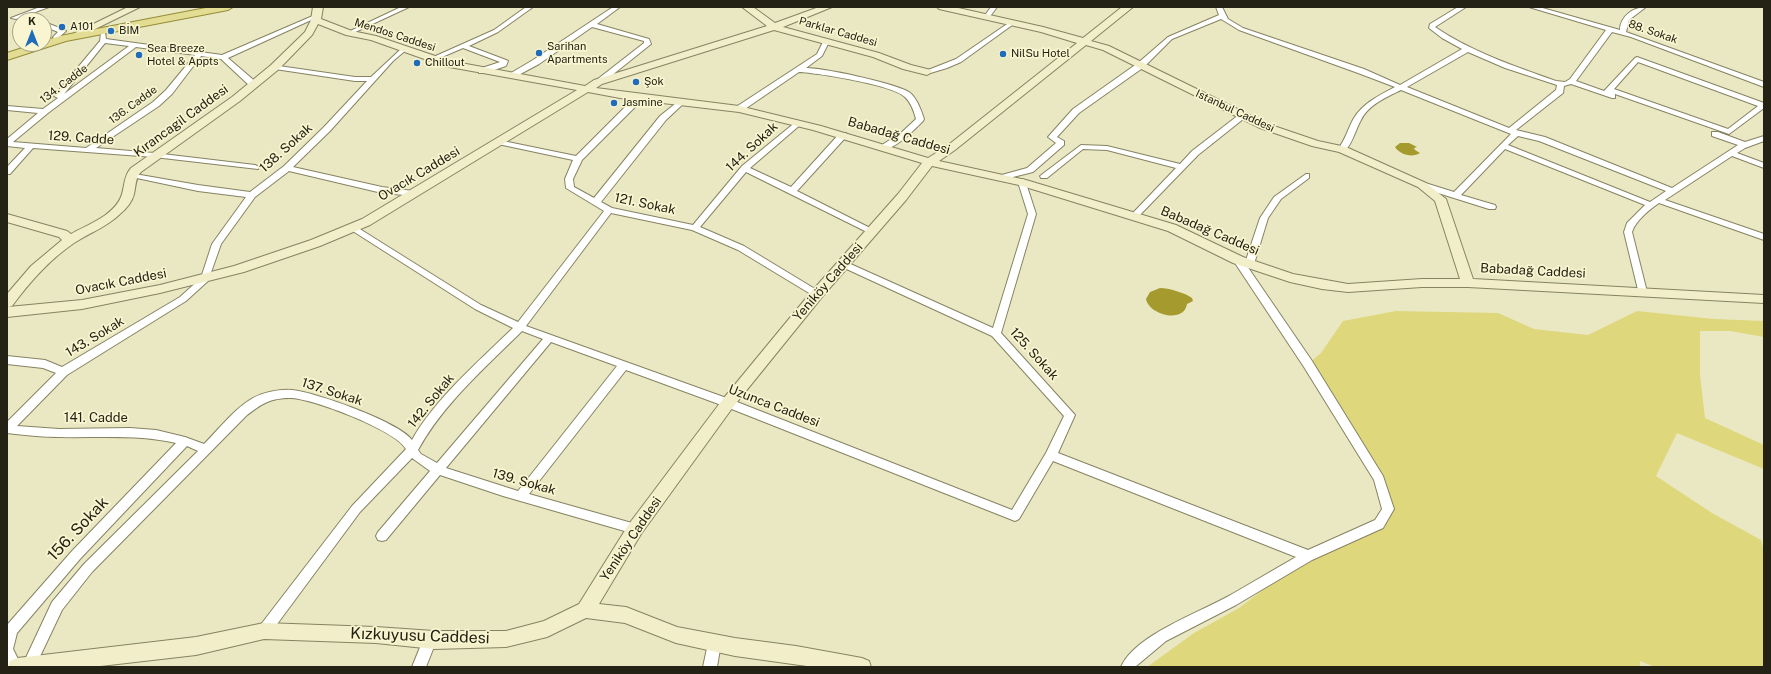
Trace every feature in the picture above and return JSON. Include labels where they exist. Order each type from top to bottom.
[{"type":"main road","points":[[7,57],[50,42],[103,35],[228,7]]},
{"type":"main road","points":[[52,38],[78,34],[103,35]]},
{"type":"street","points":[[11,18],[46,7]]},
{"type":"street","points":[[78,34],[135,7]]},
{"type":"street","points":[[349,33],[406,7]]},
{"type":"street","points":[[433,59],[496,30],[530,7]]},
{"type":"street","points":[[510,76],[536,62],[593,25],[617,7]]},
{"type":"street","name":"Parklar Caddesi","points":[[747,7],[774,27],[876,55],[907,67],[928,72]]},
{"type":"street","name":"Ovacık Caddesi","points":[[7,312],[79,305],[126,296],[205,278],[284,255],[327,240],[352,228],[413,194],[585,88],[598,82],[774,27],[827,7]]},
{"type":"street","name":"Istanbul Caddesi","points":[[942,7],[961,10],[986,18],[1042,30],[1082,43],[1106,48],[1243,116],[1284,133],[1331,148],[1342,149],[1422,185],[1440,199],[1468,283]]},
{"type":"street","points":[[986,18],[994,7]]},
{"type":"street","name":"Yeniköy Caddesi","points":[[585,610],[635,529],[728,403],[817,294],[929,162],[951,148],[1128,7]]},
{"type":"street","points":[[1219,7],[1225,20],[1242,29],[1402,87],[1513,132],[1542,139],[1673,191]]},
{"type":"street","points":[[1464,7],[1432,26],[1432,28],[1447,39],[1467,49],[1537,77],[1561,84],[1571,82],[1607,92],[1729,132],[1763,106],[1637,59],[1607,92]]},
{"type":"street","name":"88. Sokak","points":[[1532,7],[1674,51],[1764,86]]},
{"type":"street","points":[[1623,34],[1622,23],[1628,16],[1643,7]]},
{"type":"street","points":[[223,57],[317,14]]},
{"type":"street","name":"Mendos Caddesi","points":[[317,14],[349,33],[373,38],[403,50],[448,64],[585,88]]},
{"type":"street","name":"Kırancagil Caddesi","points":[[7,303],[20,284],[70,240],[112,215],[122,205],[130,192],[132,176],[154,155],[254,85],[275,67],[299,44],[317,14]]},
{"type":"street","points":[[1001,178],[1030,170],[1061,143],[1052,137],[1076,111],[1141,65],[1170,38],[1223,16]]},
{"type":"street","points":[[928,72],[941,69],[962,60],[986,40],[1012,23]]},
{"type":"street","points":[[593,25],[634,35],[647,40],[648,44],[598,82]]},
{"type":"street","points":[[52,27],[63,31],[56,37]]},
{"type":"street","points":[[1571,82],[1610,30]]},
{"type":"street","points":[[7,108],[45,111],[103,35],[135,45],[223,57],[254,85]]},
{"type":"street","points":[[739,110],[820,55],[826,42]]},
{"type":"street","name":"134. Cadde","points":[[7,144],[45,111],[135,45]]},
{"type":"street","points":[[463,46],[504,61],[502,64],[482,71]]},
{"type":"street","points":[[1342,149],[1346,145],[1351,131],[1362,112],[1373,102],[1431,72],[1467,49]]},
{"type":"street","name":"138. Sokak","points":[[205,278],[217,244],[252,195],[287,168],[327,129],[391,60],[403,50]]},
{"type":"street","name":"136. Cadde","points":[[88,150],[156,104],[169,92],[200,53]]},
{"type":"street","points":[[275,67],[355,79],[373,79]]},
{"type":"street","points":[[800,70],[808,69],[907,94],[916,106],[920,119],[905,134],[885,147]]},
{"type":"street","points":[[1456,196],[1503,146],[1513,132],[1560,91],[1561,84]]},
{"type":"street","name":"Babadağ Caddesi","points":[[585,88],[739,110],[844,135],[929,162],[1022,182],[1172,228],[1243,262],[1290,278],[1322,285],[1348,288],[1422,283],[1468,283],[1764,299]]},
{"type":"street","points":[[1607,92],[1746,145]]},
{"type":"street","points":[[498,142],[578,159],[640,97]]},
{"type":"street","points":[[595,203],[663,118],[680,102]]},
{"type":"street","points":[[1134,216],[1194,153],[1243,116]]},
{"type":"street","name":"144. Sokak","points":[[695,228],[745,168],[797,123]]},
{"type":"street","points":[[792,191],[844,135]]},
{"type":"street","points":[[1642,292],[1628,232],[1630,225],[1654,203],[1731,153],[1764,138]]},
{"type":"street","name":"129. Cadde","points":[[7,144],[154,155],[255,167]]},
{"type":"street","points":[[7,172],[31,146]]},
{"type":"street","points":[[1503,146],[1654,203],[1764,238]]},
{"type":"street","points":[[1044,176],[1081,147],[1107,148],[1181,167]]},
{"type":"street","points":[[1731,153],[1764,166]]},
{"type":"street","name":"121. Sokak","points":[[578,159],[569,179],[570,188],[595,203],[609,210],[695,228],[741,248],[817,294]]},
{"type":"street","points":[[287,168],[382,190],[413,194]]},
{"type":"street","points":[[745,168],[872,231]]},
{"type":"street","points":[[132,176],[198,188],[252,195]]},
{"type":"street","points":[[1128,667],[1130,662],[1161,637],[1231,601],[1308,556],[1379,524],[1388,509],[1379,479],[1243,262],[1264,218],[1278,197],[1306,176]]},
{"type":"street","points":[[996,334],[1032,214],[1022,182]]},
{"type":"street","points":[[1422,185],[1492,207]]},
{"type":"street","name":"142. Sokak","points":[[264,632],[356,509],[392,474],[413,449],[425,427],[466,381],[520,327],[609,210]]},
{"type":"street","points":[[7,218],[64,234],[70,240]]},
{"type":"street","name":"Uzunca Caddesi","points":[[352,228],[478,307],[520,327],[728,403],[1015,516]]},
{"type":"street","name":"125. Sokak","points":[[843,264],[996,334],[1004,340],[1039,382],[1070,414],[1051,455],[1015,516]]},
{"type":"street","name":"143. Sokak","points":[[7,429],[63,372],[183,299],[205,278]]},
{"type":"street","points":[[382,536],[549,338]]},
{"type":"street","points":[[7,360],[45,364],[63,372]]},
{"type":"street","points":[[521,496],[624,365]]},
{"type":"street","name":"137. Sokak","points":[[21,666],[57,606],[88,568],[205,449],[242,413],[257,401],[271,396],[291,394],[309,397],[358,414],[386,427],[407,440],[413,449]]},
{"type":"street","name":"141. Cadde","points":[[7,429],[59,433],[130,432],[156,434],[185,441],[205,449]]},
{"type":"street","name":"156. Sokak","points":[[7,648],[11,630],[71,561],[185,441]]},
{"type":"street","name":"139. Sokak","points":[[413,449],[417,457],[437,469],[521,496],[635,529]]},
{"type":"street","points":[[1051,455],[1308,556]]},
{"type":"street","points":[[585,610],[626,615],[676,635],[714,643],[862,667]]},
{"type":"street","name":"Kızkuyusu Caddesi","points":[[21,666],[196,646],[264,632],[376,634],[430,639],[506,639],[547,629],[585,610]]},
{"type":"street","points":[[419,667],[430,639]]},
{"type":"street","points":[[710,667],[714,643]]},
{"type":"street","points":[[7,651],[21,666]]},
{"type":"shaded area","points":[[1400,143],[1409,143],[1417,147],[1414,148],[1420,153],[1417,155],[1403,154],[1395,147]]},
{"type":"shaded area","points":[[1160,288],[1189,296],[1193,301],[1187,304],[1180,314],[1166,315],[1160,313],[1148,305],[1146,299],[1150,292]]},
{"type":"shaded area","points":[[1396,311],[1498,313],[1534,329],[1588,335],[1637,311],[1714,319],[1764,321],[1764,337],[1730,331],[1700,331],[1700,375],[1705,418],[1764,445],[1764,469],[1677,433],[1656,476],[1712,513],[1761,540],[1764,551],[1764,667],[1655,667],[1640,661],[1640,667],[1147,667],[1194,633],[1239,608],[1308,556],[1363,532],[1388,509],[1384,493],[1308,364],[1321,353],[1343,321]]},
{"type":"place","name":"A101","points":[[62,27]]},
{"type":"place","name":"BİM","points":[[111,31]]},
{"type":"place","name":"Sarihan Apartments","points":[[539,53]]},
{"type":"place","name":"NilSu Hotel","points":[[1003,54]]},
{"type":"place","name":"Sea Breeze Hotel & Appts","points":[[139,55]]},
{"type":"place","name":"Chillout","points":[[417,63]]},
{"type":"place","name":"Şok","points":[[636,82]]},
{"type":"place","name":"Jasmine","points":[[614,103]]}]
